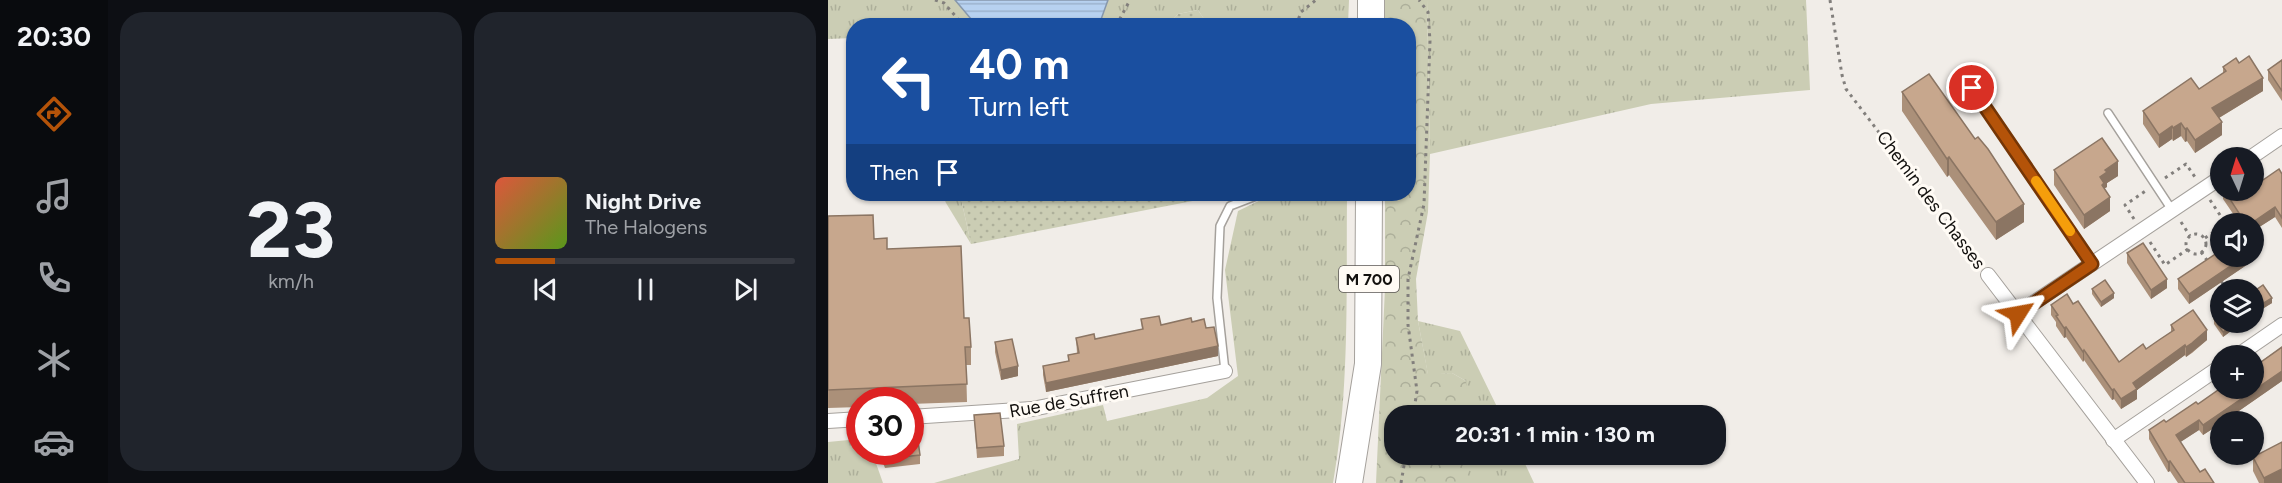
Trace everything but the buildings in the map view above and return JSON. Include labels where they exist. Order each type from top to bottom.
[{"type":"highway","name":"M 700","points":[[1363,483],[1369,404],[1369,201]]},
{"type":"highway","name":"M 700","points":[[1349,483],[1368,364]]},
{"type":"street","points":[[2264,149],[2281,139]]},
{"type":"street","points":[[2018,314],[2210,185]]},
{"type":"street","name":"Chemin des Chasses","points":[[1988,275],[2147,483]]},
{"type":"street","points":[[2253,345],[2282,325]]},
{"type":"street","name":"Rue de Suffren","points":[[924,416],[989,413],[1050,406],[1225,371]]},
{"type":"street","points":[[2112,440],[2210,374]]},
{"type":"street","points":[[828,421],[846,420]]},
{"type":"lane","points":[[1972,88],[2092,264]]},
{"type":"lane","points":[[2108,113],[2172,210]]},
{"type":"lane","points":[[1225,371],[1217,298],[1220,226],[1230,206],[1243,201]]},
{"type":"path","points":[[935,0],[945,3],[957,18]]},
{"type":"path","points":[[1120,18],[1130,0]]},
{"type":"path","points":[[1299,18],[1301,12],[1316,0]]},
{"type":"path","points":[[1415,405],[1417,391],[1408,326],[1408,279],[1424,204],[1430,41],[1428,12],[1419,0]]},
{"type":"path","name":"Chemin des Chasses","points":[[1830,0],[1846,89],[1988,275]]},
{"type":"path","points":[[2193,234],[2200,234],[2205,238],[2206,244],[2201,252],[2192,253],[2187,248],[2187,241],[2193,234]]},
{"type":"path","points":[[2205,238],[2210,235]]},
{"type":"path","points":[[2201,252],[2214,271]]},
{"type":"path","points":[[1401,483],[1404,465]]},
{"type":"green space","points":[[828,0],[955,0],[971,18],[846,18],[846,38],[828,39]]},
{"type":"green space","points":[[1108,0],[1349,0],[1348,18],[1203,18],[1198,10],[1178,14],[1174,18],[1102,18]]},
{"type":"green space","points":[[1385,0],[1427,0],[1430,154],[1428,212],[1416,279],[1418,321],[1428,374],[1452,373],[1466,381],[1466,405],[1384,405],[1384,465],[1467,465],[1467,483],[1376,483],[1385,288],[1385,201],[1416,201],[1416,18],[1385,18]]},
{"type":"green space","points":[[1427,0],[1806,0],[1810,90],[1651,104],[1430,154]]},
{"type":"green space","points":[[1198,10],[1203,18],[1174,18],[1178,14]]},
{"type":"green space","points":[[945,201],[962,201],[971,244]]},
{"type":"green space","points":[[962,201],[1193,201],[971,244]]},
{"type":"green space","points":[[1259,201],[1347,201],[1345,375],[1333,483],[934,483],[1019,459],[1017,424],[1103,405],[1107,421],[1207,398],[1238,376],[1225,270],[1238,211]]},
{"type":"green space","points":[[1418,321],[1460,331],[1496,405],[1466,405],[1466,381],[1452,373],[1428,375]]},
{"type":"green space","points":[[846,440],[846,465],[877,465],[883,483],[828,483],[828,442]]},
{"type":"green space","points":[[1467,465],[1526,465],[1534,483],[1467,483]]},
{"type":"water","points":[[955,0],[1108,0],[1102,18],[970,18]]},
{"type":"slow traffic","points":[[2036,181],[2070,231]]},
{"type":"route","points":[[1972,88],[2092,264],[2018,314]]}]
